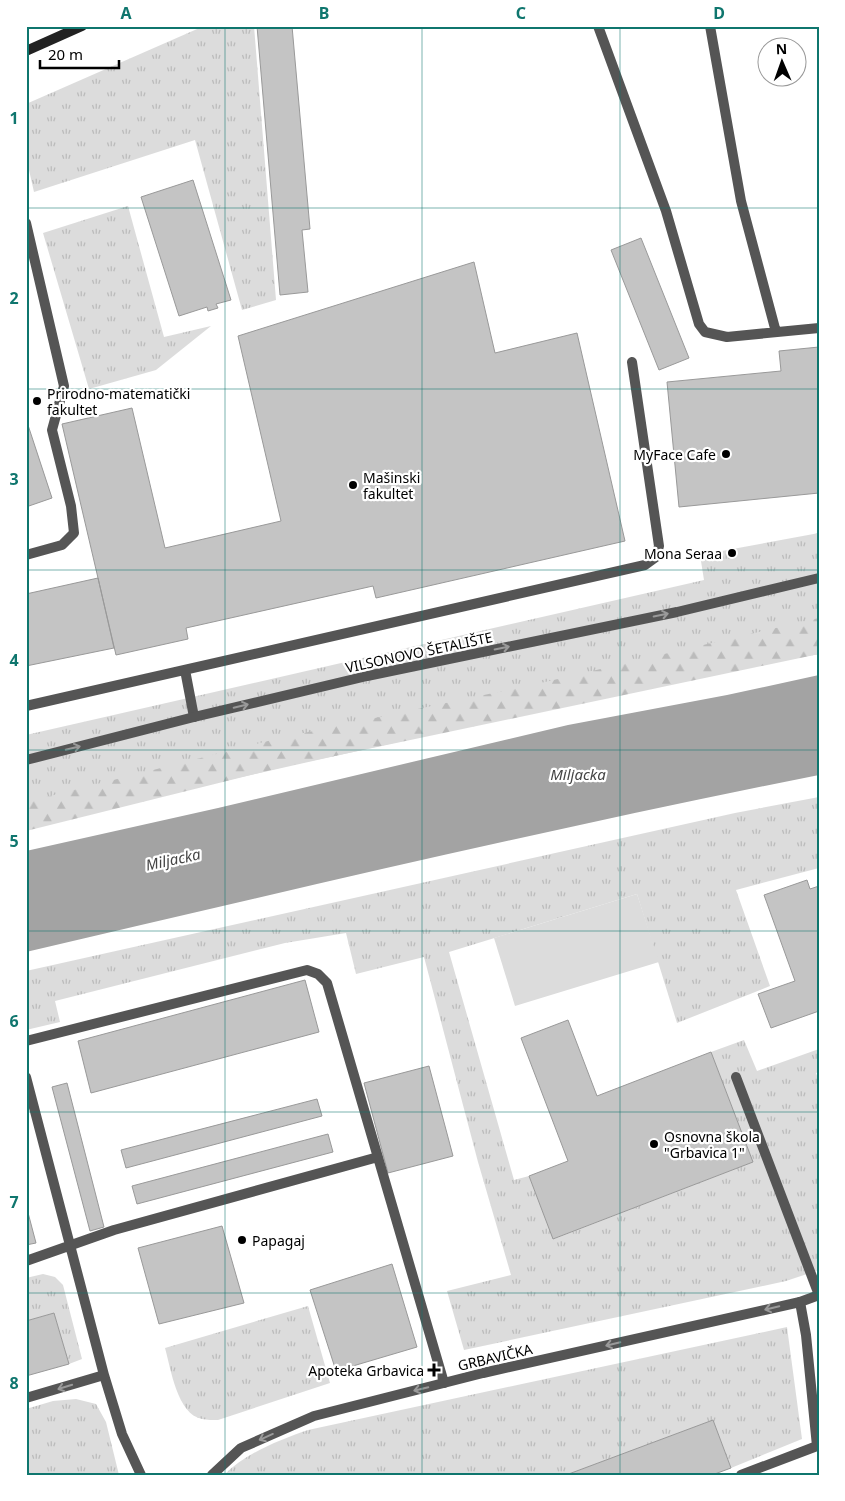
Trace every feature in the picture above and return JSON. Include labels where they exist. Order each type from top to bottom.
[{"type":"main road","points":[[26,51],[82,26]]},
{"type":"street","points":[[598,26],[666,211],[699,324],[705,332],[727,337],[819,328]]},
{"type":"street","points":[[710,26],[741,201],[776,332]]},
{"type":"street","points":[[26,223],[64,386],[52,430],[71,506],[74,533],[62,545],[26,555]]},
{"type":"street","points":[[26,706],[645,565],[656,556],[659,546],[632,362]]},
{"type":"street","name":"VILSONOVO ŠETALIŠTE","points":[[26,760],[194,717],[367,676],[677,612],[819,578]]},
{"type":"street","points":[[185,670],[194,717]]},
{"type":"street","points":[[26,1041],[307,970],[318,974],[327,983],[444,1383]]},
{"type":"street","points":[[26,1077],[104,1375],[122,1434],[141,1475]]},
{"type":"street","points":[[736,1077],[819,1295]]},
{"type":"street","points":[[26,1261],[114,1230],[378,1157]]},
{"type":"street","name":"GRBAVIČKA","points":[[212,1475],[241,1448],[314,1416],[483,1373],[800,1302],[819,1295]]},
{"type":"street","points":[[741,1475],[817,1446],[806,1335],[800,1302]]},
{"type":"street","points":[[26,1398],[104,1375]]},
{"type":"green space","points":[[204,26],[254,26],[276,300],[242,310],[195,140],[34,192],[26,157],[26,104]]},
{"type":"green space","points":[[128,206],[164,337],[211,326],[156,370],[89,389],[43,233]]},
{"type":"green space","points":[[819,533],[819,654],[658,684],[26,825],[26,735],[704,580],[700,555]]},
{"type":"green space","points":[[819,618],[819,654],[287,766],[26,831],[26,802],[280,738],[545,682]]},
{"type":"green space","points":[[819,797],[819,868],[736,890],[770,986],[677,1023],[637,894],[449,952],[514,1180],[529,1176],[554,1239],[753,1162],[711,1052],[744,1040],[757,1071],[819,1049],[819,1072],[816,1073],[819,1081],[819,1270],[786,1281],[464,1350],[447,1291],[511,1275],[478,1162],[424,957],[356,974],[346,933],[285,943],[55,1001],[60,1022],[26,1030],[26,971],[735,813]]},
{"type":"green space","points":[[637,894],[659,962],[515,1006],[494,938]]},
{"type":"green space","points":[[43,1274],[55,1277],[63,1285],[82,1359],[69,1364],[54,1313],[26,1321],[26,1278]]},
{"type":"green space","points":[[308,1306],[330,1383],[218,1420],[202,1419],[193,1415],[187,1409],[176,1390],[165,1348]]},
{"type":"green space","points":[[787,1327],[802,1439],[731,1468],[713,1420],[566,1475],[224,1475],[242,1460],[253,1454],[274,1443],[308,1430]]},
{"type":"green space","points":[[76,1399],[96,1404],[106,1422],[119,1475],[26,1475],[26,1409],[53,1401]]},
{"type":"water","name":"Miljacka","points":[[819,675],[819,775],[521,838],[26,952],[26,851],[218,808],[568,725],[727,695]]},
{"type":"building","points":[[257,26],[292,26],[310,229],[302,230],[308,292],[280,295]]},
{"type":"building","points":[[193,180],[231,300],[216,304],[218,308],[208,311],[207,307],[179,316],[141,197]]},
{"type":"building","points":[[641,238],[689,358],[659,370],[611,250]]},
{"type":"building","name":"Mašinski fakultet","points":[[474,262],[495,353],[577,333],[625,541],[376,598],[373,586],[186,628],[188,639],[116,655],[62,424],[132,408],[165,548],[281,521],[238,336]]},
{"type":"building","points":[[819,347],[819,493],[679,507],[667,382],[781,371],[779,351]]},
{"type":"building","points":[[26,419],[52,498],[26,507]]},
{"type":"building","points":[[98,578],[114,648],[26,666],[26,594]]},
{"type":"building","points":[[807,880],[810,889],[819,886],[819,1011],[771,1028],[758,994],[795,981],[764,895]]},
{"type":"building","points":[[305,980],[319,1032],[91,1093],[78,1041]]},
{"type":"building","name":"Osnovna škola \"Grbavica 1\"","points":[[568,1020],[597,1096],[711,1052],[753,1162],[553,1239],[529,1176],[568,1161],[521,1038]]},
{"type":"building","points":[[429,1066],[453,1156],[388,1173],[364,1083]]},
{"type":"building","points":[[67,1083],[104,1227],[90,1231],[52,1087]]},
{"type":"building","points":[[317,1099],[322,1116],[126,1168],[121,1150]]},
{"type":"building","points":[[328,1134],[333,1152],[137,1204],[132,1186]]},
{"type":"building","points":[[26,1205],[36,1243],[26,1245]]},
{"type":"building","points":[[222,1226],[244,1303],[159,1324],[138,1248]]},
{"type":"building","points":[[392,1264],[417,1347],[336,1371],[310,1290]]},
{"type":"building","points":[[54,1313],[69,1364],[26,1376],[26,1321]]},
{"type":"building","points":[[713,1420],[731,1468],[712,1475],[566,1475]]},
{"type":"place","name":"Prirodno-matematički fakultet","points":[[37,401]]},
{"type":"place","name":"MyFace Cafe","points":[[726,454]]},
{"type":"place","name":"Mašinski fakultet","points":[[353,485]]},
{"type":"place","name":"Mona Seraa","points":[[732,553]]},
{"type":"place","name":"Osnovna škola \"Grbavica 1\"","points":[[654,1144]]},
{"type":"place","name":"Papagaj","points":[[242,1240]]},
{"type":"place","name":"Apoteka Grbavica","points":[[434,1370]]}]
